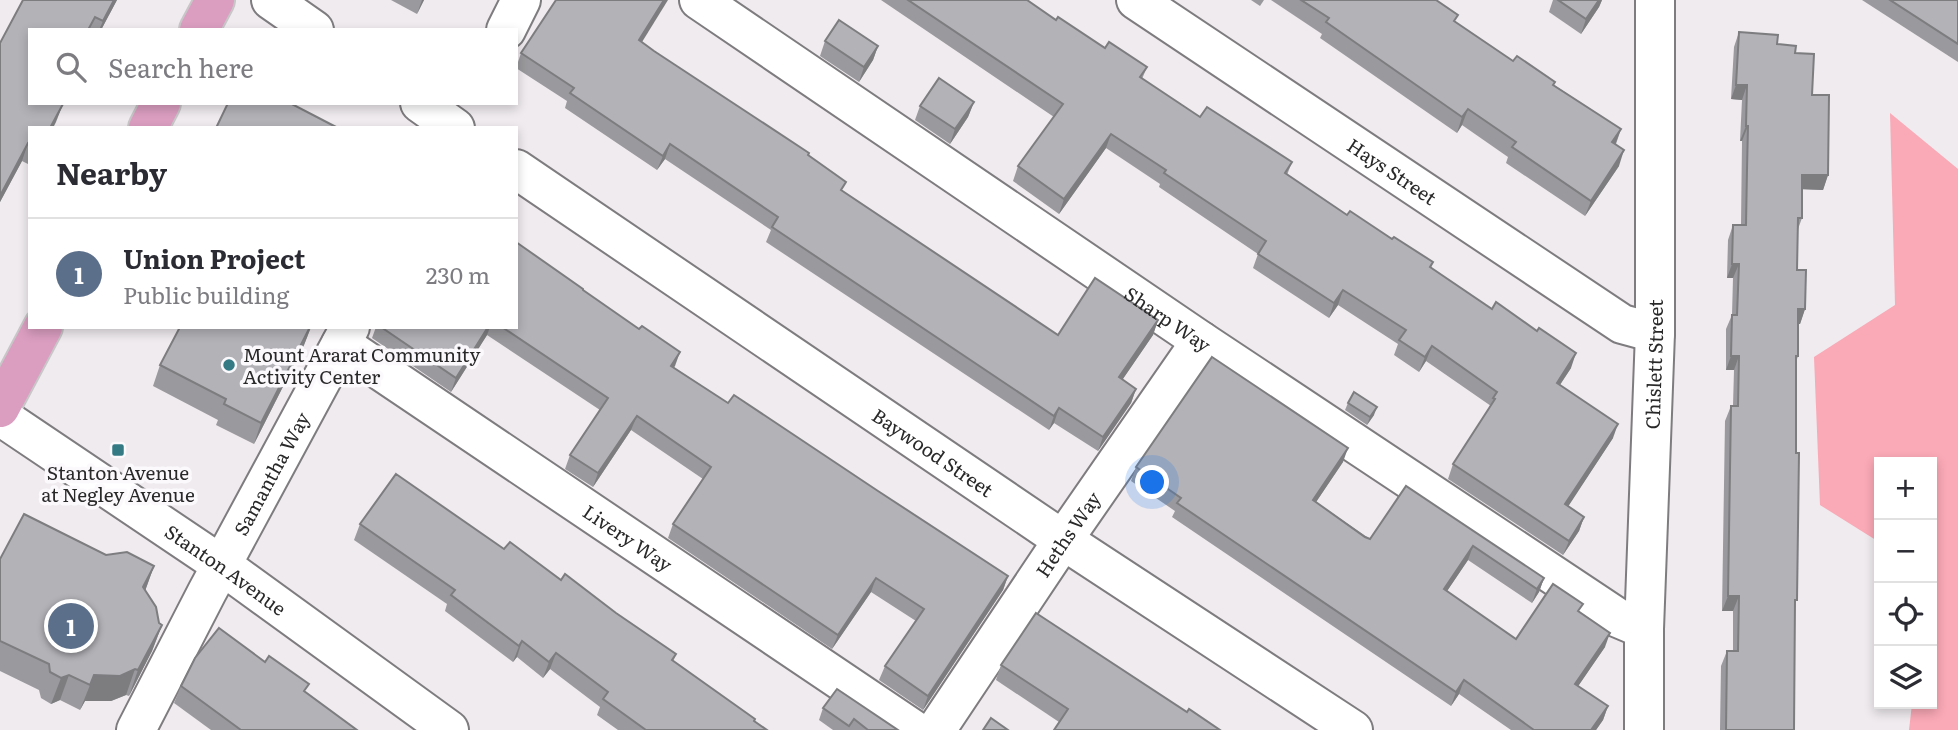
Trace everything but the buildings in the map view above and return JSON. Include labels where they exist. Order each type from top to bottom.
[{"type":"main road","points":[[200,28],[215,0]]},
{"type":"main road","points":[[149,126],[159,105]]},
{"type":"main road","points":[[0,408],[42,329]]},
{"type":"street","points":[[271,0],[311,28]]},
{"type":"street","points":[[507,28],[522,0]]},
{"type":"street","name":"Sharp Way","points":[[699,0],[1201,341],[1618,618],[1644,629]]},
{"type":"street","name":"Hays Street","points":[[1136,0],[1622,324],[1654,333]]},
{"type":"street","name":"Chislett Street","points":[[1644,730],[1644,629],[1654,333],[1648,5]]},
{"type":"street","points":[[423,105],[452,126]]},
{"type":"street","points":[[456,126],[466,105]]},
{"type":"street","name":"Baywood Street","points":[[518,170],[1063,540],[1353,730]]},
{"type":"street","name":"Samantha Way","points":[[136,730],[207,592],[346,336]]},
{"type":"street","name":"Livery Way","points":[[346,336],[914,730]]},
{"type":"street","name":"Heths Way","points":[[936,730],[1201,341]]},
{"type":"street","name":"Stanton Avenue","points":[[0,416],[223,566],[449,730]]},
{"type":"shaded area","points":[[1890,113],[1958,169],[1958,730],[1909,730],[1911,709],[1937,709],[1937,457],[1874,457],[1874,539],[1820,505],[1814,357],[1895,305]]},
{"type":"place","name":"Mount Ararat Community Activity Center","points":[[229,365]]},
{"type":"place","name":"Stanton Avenue at Negley Avenue","points":[[118,450]]},
{"type":"place","name":"Union Project","points":[[71,626]]}]
